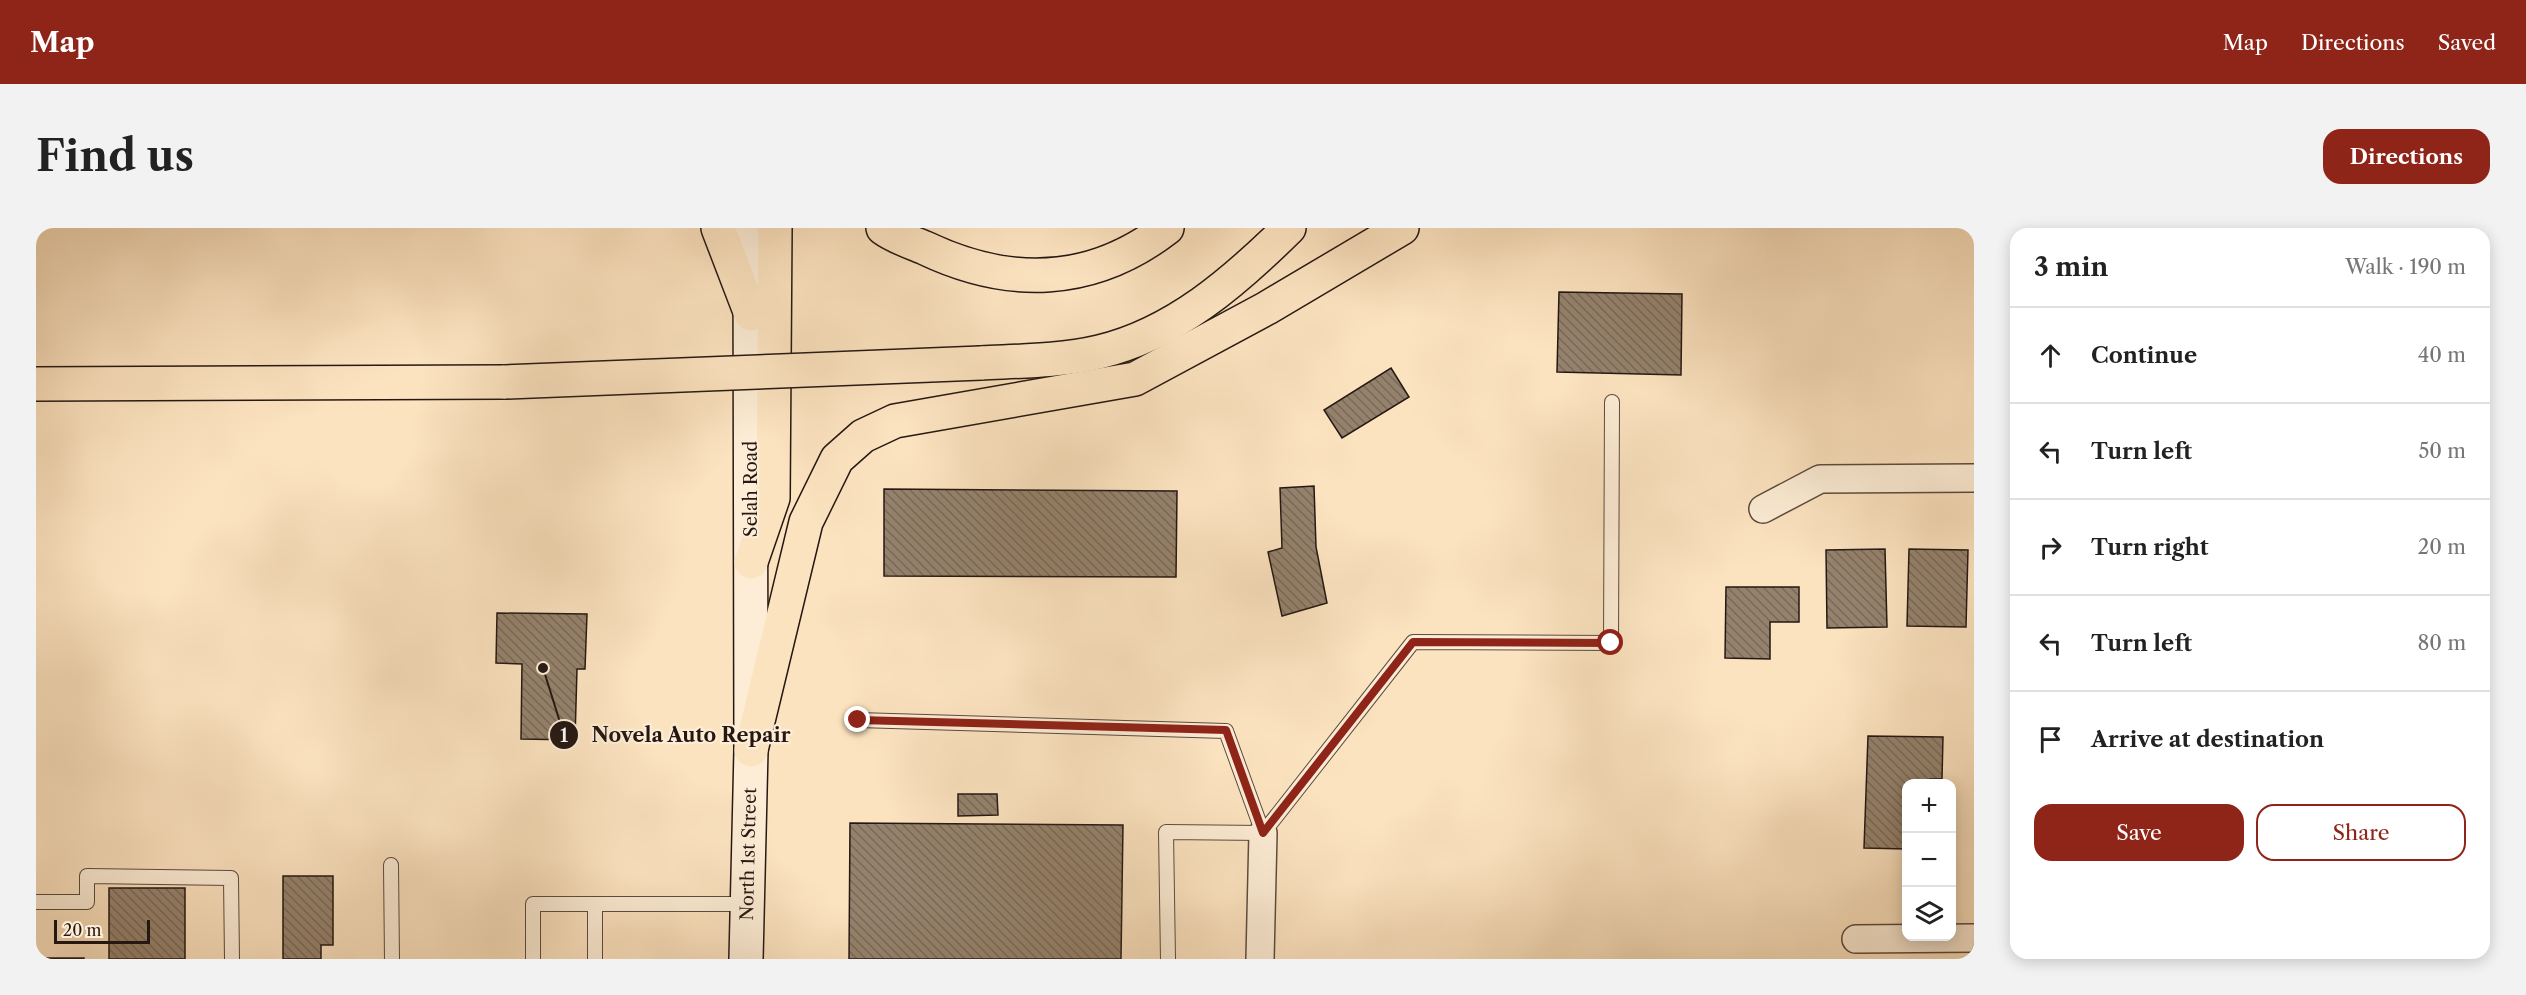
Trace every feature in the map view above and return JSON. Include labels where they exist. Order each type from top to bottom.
[{"type":"highway","points":[[718,228],[751,314]]},
{"type":"highway","points":[[751,562],[773,498],[775,228]]},
{"type":"highway","points":[[883,228],[950,261],[1014,277],[1071,274],[1110,262],[1150,241],[1167,228]]},
{"type":"highway","points":[[36,384],[505,382],[1047,360],[1100,352],[1151,334],[1197,307],[1244,272],[1289,228]]},
{"type":"highway","points":[[751,750],[806,522],[837,459],[863,436],[895,421],[1135,380],[1267,308],[1402,228]]},
{"type":"main road","name":"Selah Road","points":[[750,228],[751,750]]},
{"type":"main road","name":"North 1st Street","points":[[746,959],[751,750]]},
{"type":"street","points":[[1763,510],[1820,479],[1974,478]]},
{"type":"street","points":[[1260,959],[1263,833]]},
{"type":"street","points":[[1856,939],[1974,938]]},
{"type":"lane","points":[[1263,833],[1413,642],[1611,643],[1612,402]]},
{"type":"lane","points":[[858,720],[1226,730],[1263,833]]},
{"type":"lane","points":[[1168,959],[1166,832],[1263,833]]},
{"type":"lane","points":[[392,865],[392,959]]},
{"type":"lane","points":[[36,902],[87,902],[87,876],[231,878],[232,959]]},
{"type":"lane","points":[[533,959],[533,904],[748,904]]},
{"type":"lane","points":[[595,904],[595,959]]},
{"type":"building","points":[[1559,292],[1682,294],[1681,375],[1557,372]]},
{"type":"building","points":[[1391,368],[1409,397],[1342,438],[1324,410]]},
{"type":"building","points":[[1314,486],[1316,547],[1327,603],[1282,616],[1268,552],[1282,548],[1280,488]]},
{"type":"building","points":[[884,489],[1177,491],[1176,577],[884,576]]},
{"type":"building","points":[[1885,549],[1887,627],[1827,628],[1826,550]]},
{"type":"building","points":[[1909,549],[1968,550],[1966,627],[1907,626]]},
{"type":"building","points":[[1726,587],[1799,587],[1799,622],[1770,622],[1770,659],[1725,658]]},
{"type":"building","points":[[497,613],[587,614],[585,669],[577,669],[575,740],[521,739],[522,664],[496,663]]},
{"type":"building","points":[[1868,736],[1943,737],[1942,779],[1902,779],[1902,849],[1864,848]]},
{"type":"building","points":[[958,794],[997,794],[998,815],[958,816]]},
{"type":"building","points":[[850,823],[1123,825],[1121,959],[849,959]]},
{"type":"building","points":[[283,876],[333,876],[333,945],[321,945],[321,959],[283,959]]},
{"type":"building","points":[[109,888],[185,888],[185,959],[109,959]]},
{"type":"building","points":[[84,958],[84,959],[36,959]]},
{"type":"place","name":"Novela Auto Repair","points":[[543,668]]},
{"type":"route","points":[[858,720],[1226,730],[1263,833],[1413,642],[1611,643]]}]
